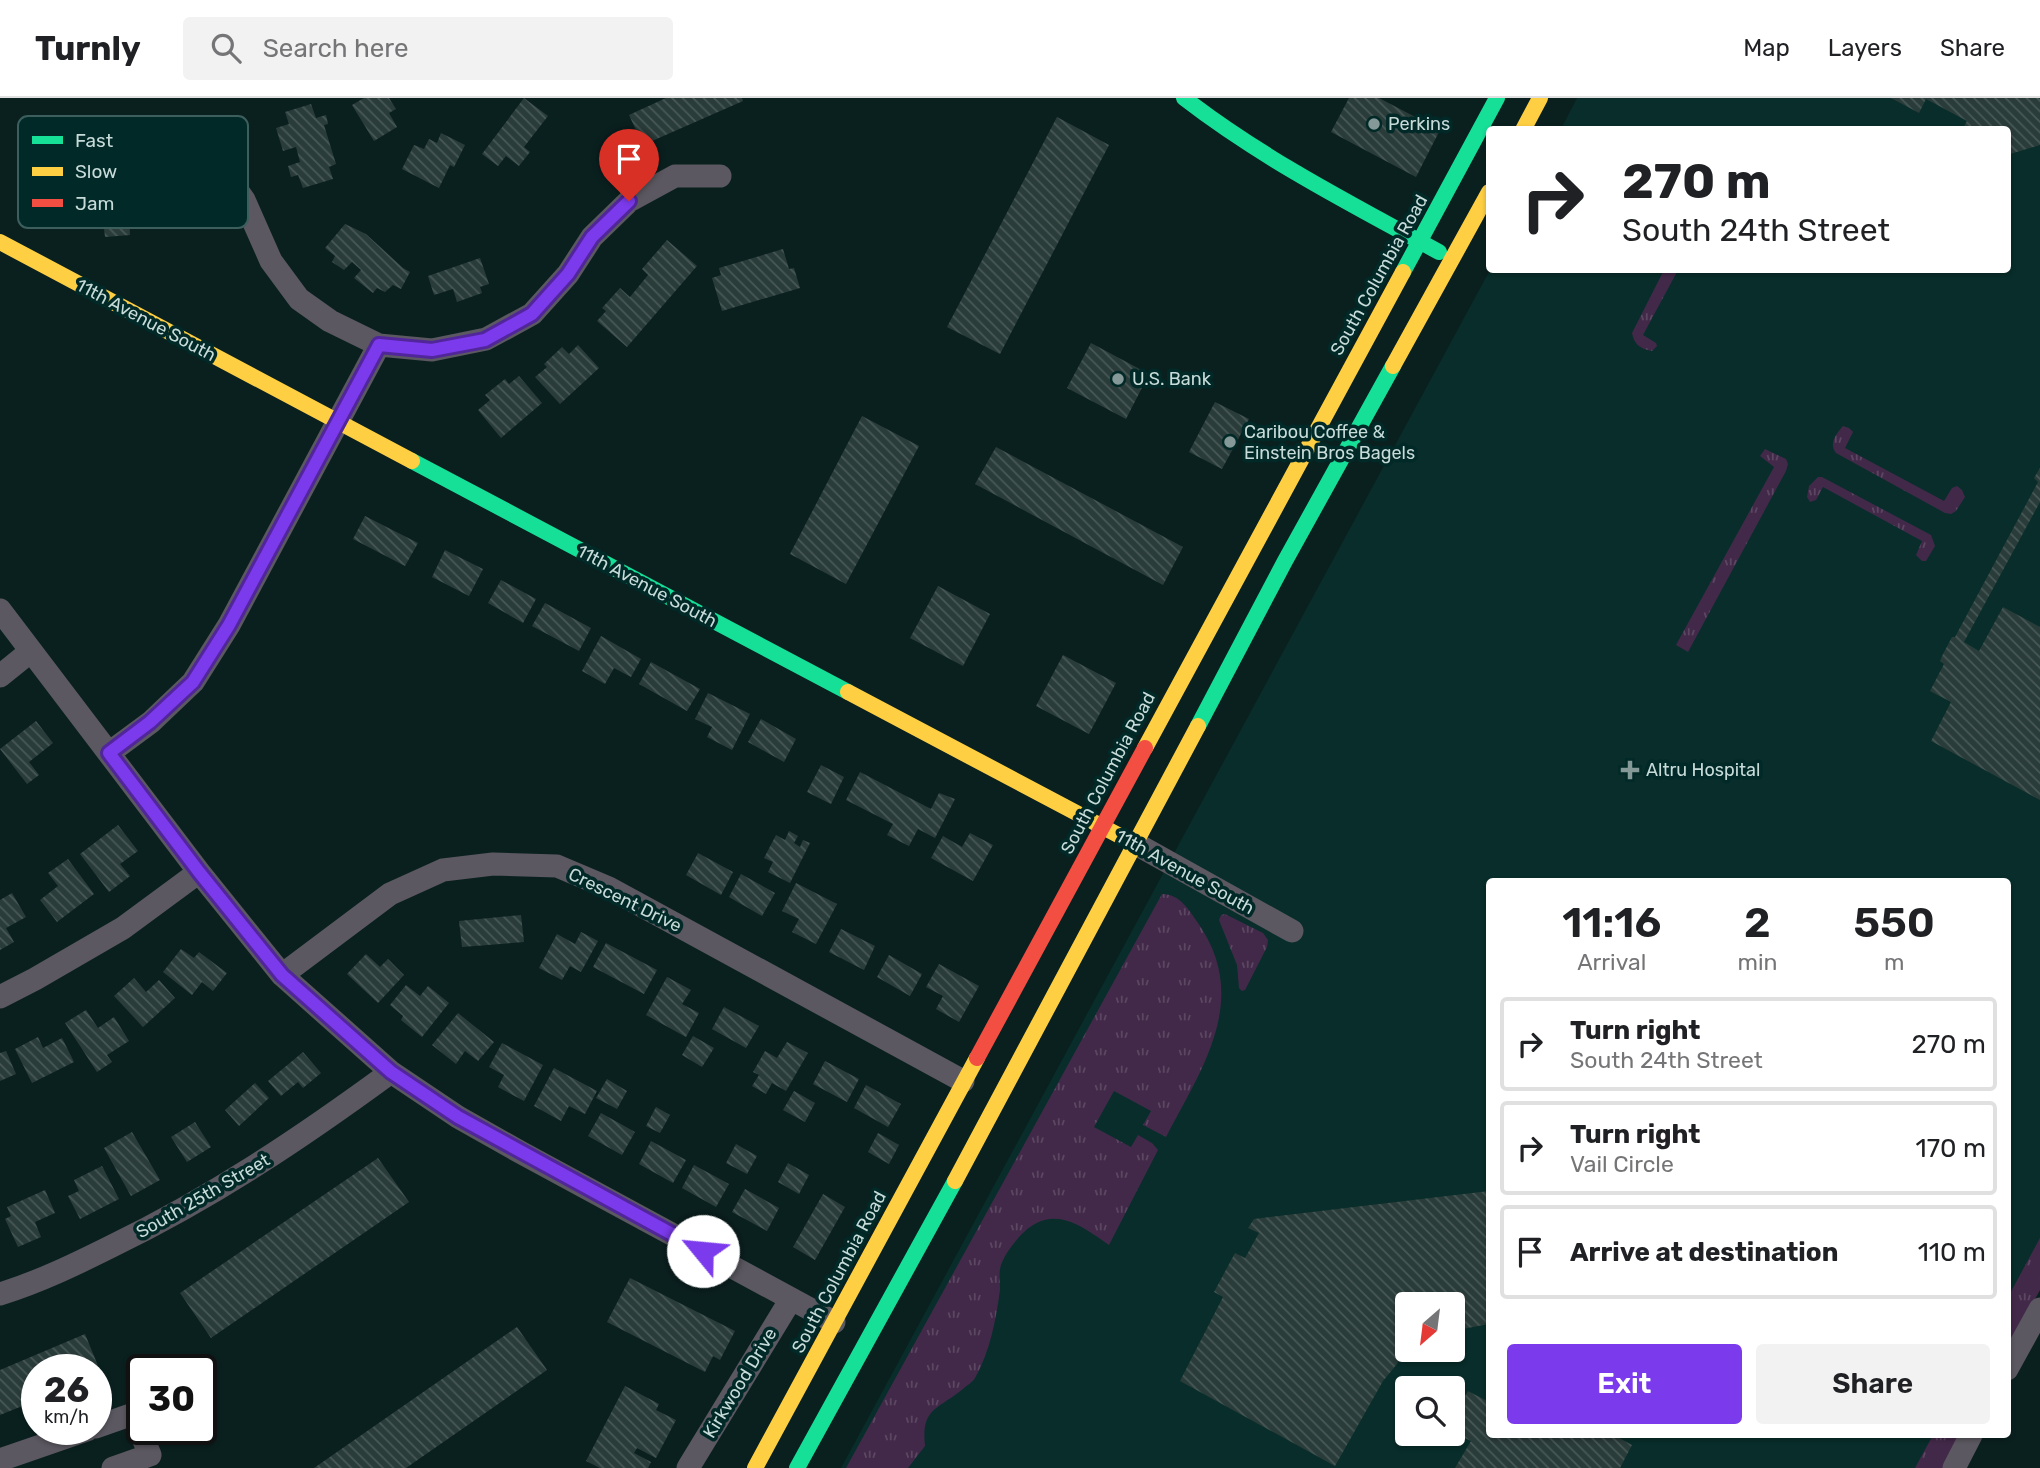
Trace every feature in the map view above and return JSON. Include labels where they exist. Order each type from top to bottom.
[{"type":"main road","points":[[1184,98],[1223,128],[1290,171],[1452,260]]},
{"type":"main road","name":"South Columbia Road","points":[[755,1468],[838,1338],[963,1081],[1497,98]]},
{"type":"main road","points":[[1525,126],[1540,98]]},
{"type":"main road","points":[[797,1468],[1136,844],[1284,562],[1486,198]]},
{"type":"main road","name":"11th Avenue South","points":[[3,251],[338,422],[1136,844]]},
{"type":"main road","points":[[828,1413],[838,1380],[838,1338]]},
{"type":"street","points":[[248,209],[271,261],[299,299],[330,321],[379,345],[432,350],[485,340],[532,314],[568,274],[592,237],[629,201],[675,176],[720,176]]},
{"type":"street","points":[[109,753],[150,722],[193,682],[229,625],[379,345]]},
{"type":"street","points":[[0,610],[199,872],[282,975],[391,1072],[458,1117],[791,1299],[838,1338]]},
{"type":"street","points":[[0,676],[31,651]]},
{"type":"street","name":"11th Avenue South","points":[[1136,844],[1293,931]]},
{"type":"street","name":"Crescent Drive","points":[[282,975],[390,894],[443,870],[493,864],[557,866],[609,888],[963,1081]]},
{"type":"street","points":[[0,997],[123,928],[199,872]]},
{"type":"street","name":"South 25th Street","points":[[0,1294],[69,1267],[232,1182],[391,1072]]},
{"type":"street","name":"Kirkwood Drive","points":[[688,1468],[791,1299]]},
{"type":"street","points":[[2011,1364],[2033,1337],[2040,1309]]},
{"type":"street","points":[[112,1421],[133,1414],[150,1455],[113,1468]]},
{"type":"street","points":[[1954,1468],[1970,1438]]},
{"type":"street","points":[[0,1460],[44,1445]]},
{"type":"shaded area","name":"Altru Hospital","points":[[1577,98],[2040,98],[2040,1287],[2011,1345],[2011,878],[1486,878],[1486,1438],[1965,1438],[1950,1468],[841,1468],[1488,273],[2011,273],[2011,126],[1563,126]]},
{"type":"green space","points":[[1662,273],[1676,273],[1643,335],[1657,346],[1652,351],[1644,349],[1634,340],[1632,333]]},
{"type":"green space","points":[[1843,426],[1853,432],[1845,448],[1944,501],[1952,488],[1957,486],[1965,497],[1956,511],[1945,513],[1836,453],[1834,440]]},
{"type":"green space","points":[[1765,449],[1786,459],[1786,471],[1688,652],[1676,645],[1774,467],[1760,456]]},
{"type":"green space","points":[[1818,477],[1931,535],[1935,546],[1926,561],[1916,555],[1922,541],[1823,487],[1816,500],[1810,502],[1807,497],[1809,486]]},
{"type":"green space","points":[[1162,894],[1174,897],[1183,904],[1198,923],[1213,951],[1220,979],[1221,1006],[1206,1059],[1166,1137],[1143,1125],[1151,1111],[1114,1091],[1094,1127],[1131,1147],[1138,1135],[1158,1150],[1109,1245],[1064,1220],[1042,1221],[1030,1227],[1013,1244],[1001,1265],[994,1324],[980,1368],[972,1381],[938,1406],[928,1417],[924,1434],[925,1446],[908,1468],[846,1468]]},
{"type":"green space","points":[[1225,914],[1263,933],[1268,940],[1267,947],[1245,990],[1242,991],[1239,988],[1237,965],[1219,920],[1221,915]]},
{"type":"green space","points":[[2040,1238],[2040,1290],[2011,1343],[2011,1292]]},
{"type":"green space","points":[[1931,1438],[1959,1438],[1943,1468],[1915,1468]]},
{"type":"building","points":[[364,98],[389,98],[396,109],[389,113],[397,127],[374,141],[352,105]]},
{"type":"building","points":[[524,98],[548,116],[524,147],[530,152],[519,166],[506,156],[498,166],[482,154]]},
{"type":"building","points":[[666,98],[742,98],[743,101],[643,145],[629,115]]},
{"type":"building","points":[[1349,98],[1379,98],[1440,130],[1416,177],[1331,132]]},
{"type":"building","points":[[1891,98],[2040,98],[2040,145],[2011,154],[2011,126],[1964,126],[1967,121],[1926,99],[1919,113]]},
{"type":"building","points":[[311,104],[316,118],[326,115],[328,124],[324,125],[336,164],[329,167],[333,179],[303,188],[298,175],[291,177],[288,166],[300,162],[296,147],[283,151],[276,128],[289,124],[285,112]]},
{"type":"building","points":[[1057,117],[1109,145],[1000,354],[947,327]]},
{"type":"building","points":[[441,133],[465,145],[454,167],[450,165],[439,188],[402,169],[414,145],[424,149],[429,139],[437,143]]},
{"type":"building","points":[[345,224],[366,234],[410,272],[401,289],[393,285],[385,292],[377,288],[373,293],[354,278],[361,270],[352,262],[344,270],[332,262],[335,256],[325,248]]},
{"type":"building","points":[[104,228],[130,228],[130,235],[105,237]]},
{"type":"building","points":[[667,240],[697,266],[627,347],[597,321],[606,311],[602,308],[620,288],[630,297],[648,275],[642,269]]},
{"type":"building","points":[[783,249],[789,269],[794,268],[800,288],[722,311],[712,278],[721,275],[719,268]]},
{"type":"building","points":[[480,258],[489,284],[480,287],[482,293],[457,302],[453,289],[434,295],[428,276]]},
{"type":"building","points":[[1091,343],[1149,374],[1126,419],[1067,388]]},
{"type":"building","points":[[578,345],[599,368],[560,404],[535,377],[547,367],[544,364],[562,347],[569,354]]},
{"type":"building","points":[[519,376],[542,403],[501,438],[478,410],[490,400],[485,395],[505,379],[509,384]]},
{"type":"building","points":[[1215,402],[1249,419],[1222,469],[1189,452]]},
{"type":"building","points":[[862,416],[919,446],[846,584],[790,554]]},
{"type":"building","points":[[996,447],[1183,547],[1163,585],[975,484]]},
{"type":"building","points":[[2040,468],[2040,502],[1964,642],[1979,651],[2003,607],[2040,627],[2040,800],[1931,741],[1951,702],[1930,691],[1944,664],[1940,661],[1942,656],[1952,637],[1955,637],[2038,482],[2034,478]]},
{"type":"building","points":[[365,516],[418,543],[405,566],[353,539]]},
{"type":"building","points":[[445,550],[483,569],[469,596],[432,577]]},
{"type":"building","points":[[501,580],[536,599],[523,623],[488,603]]},
{"type":"building","points":[[938,586],[990,614],[963,666],[910,638]]},
{"type":"building","points":[[545,603],[591,628],[579,651],[532,626]]},
{"type":"building","points":[[601,636],[641,659],[631,677],[614,668],[605,684],[582,671]]},
{"type":"building","points":[[1063,655],[1116,683],[1089,734],[1036,706]]},
{"type":"building","points":[[651,662],[700,689],[687,711],[639,684]]},
{"type":"building","points":[[708,693],[750,714],[732,750],[707,737],[712,727],[695,719]]},
{"type":"building","points":[[761,719],[796,739],[784,762],[748,742]]},
{"type":"building","points":[[36,721],[53,743],[29,762],[39,775],[27,784],[0,749]]},
{"type":"building","points":[[821,765],[844,777],[831,804],[807,792]]},
{"type":"building","points":[[860,772],[931,809],[939,793],[955,799],[935,838],[918,829],[909,846],[887,835],[893,824],[846,800]]},
{"type":"building","points":[[118,825],[138,851],[120,864],[130,876],[109,892],[80,854]]},
{"type":"building","points":[[789,831],[798,836],[794,843],[800,847],[803,840],[810,843],[790,883],[768,872],[773,862],[764,858],[776,835],[785,840]]},
{"type":"building","points":[[970,833],[993,845],[973,881],[931,858],[943,836],[962,847]]},
{"type":"building","points":[[698,853],[733,872],[721,895],[686,875]]},
{"type":"building","points":[[68,859],[94,894],[57,922],[40,900],[58,886],[48,873]]},
{"type":"building","points":[[741,874],[775,893],[762,916],[729,897]]},
{"type":"building","points":[[796,883],[837,904],[816,944],[792,932],[799,919],[782,911]]},
{"type":"building","points":[[12,893],[26,917],[6,928],[14,942],[0,950],[0,900]]},
{"type":"building","points":[[521,915],[524,942],[462,947],[459,921]]},
{"type":"building","points":[[841,929],[875,946],[864,970],[829,952]]},
{"type":"building","points":[[581,932],[598,941],[581,972],[570,966],[562,980],[539,968],[557,934],[575,944]]},
{"type":"building","points":[[606,943],[657,970],[644,994],[593,967]]},
{"type":"building","points":[[181,949],[194,958],[199,952],[227,973],[213,991],[202,982],[192,995],[163,972]]},
{"type":"building","points":[[366,954],[380,967],[388,959],[404,975],[378,1003],[347,974]]},
{"type":"building","points":[[889,955],[922,974],[910,996],[877,977]]},
{"type":"building","points":[[939,964],[979,986],[959,1022],[936,1009],[943,996],[926,987]]},
{"type":"building","points":[[667,977],[691,990],[682,1004],[699,1013],[686,1037],[646,1015]]},
{"type":"building","points":[[134,978],[146,992],[159,980],[175,998],[143,1027],[114,996]]},
{"type":"building","points":[[406,985],[420,996],[428,986],[449,1003],[422,1037],[401,1020],[403,1016],[390,1005]]},
{"type":"building","points":[[724,1007],[759,1026],[746,1048],[712,1029]]},
{"type":"building","points":[[86,1010],[98,1028],[114,1017],[129,1041],[107,1055],[112,1062],[97,1072],[65,1023]]},
{"type":"building","points":[[458,1013],[494,1042],[478,1061],[465,1051],[456,1064],[432,1045]]},
{"type":"building","points":[[693,1036],[714,1048],[702,1067],[682,1055]]},
{"type":"building","points":[[38,1037],[43,1048],[62,1038],[74,1062],[32,1083],[15,1049]]},
{"type":"building","points":[[787,1042],[808,1053],[786,1091],[772,1083],[766,1094],[752,1086],[759,1075],[753,1072],[765,1051],[777,1058]]},
{"type":"building","points":[[502,1043],[543,1065],[524,1101],[498,1087],[504,1075],[489,1067]]},
{"type":"building","points":[[6,1051],[16,1074],[0,1081],[0,1053]]},
{"type":"building","points":[[303,1052],[321,1073],[303,1088],[298,1082],[281,1096],[268,1081]]},
{"type":"building","points":[[825,1061],[859,1079],[847,1102],[813,1084]]},
{"type":"building","points":[[554,1068],[597,1091],[585,1114],[569,1106],[561,1121],[534,1106]]},
{"type":"building","points":[[607,1079],[627,1091],[617,1109],[596,1098]]},
{"type":"building","points":[[255,1083],[269,1098],[239,1126],[225,1110]]},
{"type":"building","points":[[866,1085],[901,1104],[888,1127],[854,1108]]},
{"type":"building","points":[[794,1091],[815,1103],[805,1122],[783,1110]]},
{"type":"building","points":[[656,1107],[670,1115],[660,1133],[646,1126]]},
{"type":"building","points":[[601,1113],[635,1132],[622,1155],[588,1136]]},
{"type":"building","points":[[195,1122],[211,1147],[187,1162],[171,1137]]},
{"type":"building","points":[[132,1132],[160,1180],[131,1196],[104,1148]]},
{"type":"building","points":[[878,1133],[899,1145],[889,1164],[868,1152]]},
{"type":"building","points":[[651,1141],[686,1160],[673,1183],[639,1164]]},
{"type":"building","points":[[736,1144],[757,1156],[747,1174],[726,1163]]},
{"type":"building","points":[[378,1158],[409,1202],[211,1338],[180,1293]]},
{"type":"building","points":[[788,1163],[809,1175],[799,1194],[778,1182]]},
{"type":"building","points":[[694,1165],[729,1184],[716,1207],[682,1188]]},
{"type":"building","points":[[102,1166],[119,1199],[80,1219],[68,1196],[79,1191],[74,1180]]},
{"type":"building","points":[[745,1189],[779,1208],[767,1231],[732,1212]]},
{"type":"building","points":[[45,1190],[55,1213],[35,1222],[41,1237],[18,1247],[5,1219],[11,1216],[7,1207]]},
{"type":"building","points":[[1486,1191],[1486,1325],[1465,1329],[1465,1292],[1395,1292],[1395,1362],[1398,1362],[1383,1381],[1335,1466],[1180,1381],[1223,1297],[1214,1292],[1235,1253],[1245,1258],[1259,1233],[1248,1228],[1254,1219]]},
{"type":"building","points":[[823,1194],[845,1207],[815,1260],[793,1247]]},
{"type":"building","points":[[630,1278],[735,1331],[720,1360],[713,1356],[705,1372],[607,1322]]},
{"type":"building","points":[[517,1327],[547,1370],[406,1468],[314,1468]]},
{"type":"building","points":[[85,1334],[93,1354],[38,1354]]},
{"type":"building","points":[[21,1361],[21,1406],[0,1415],[0,1370]]},
{"type":"building","points":[[625,1386],[659,1404],[656,1410],[676,1420],[656,1458],[637,1448],[634,1453],[651,1462],[648,1468],[600,1468],[586,1461]]},
{"type":"building","points":[[1468,1391],[1486,1400],[1486,1438],[1619,1438],[1632,1445],[1620,1468],[1455,1468],[1471,1441],[1465,1438],[1465,1396]]},
{"type":"traffic: fast","points":[[1184,98],[1276,161],[1439,252]]},
{"type":"traffic: fast","points":[[1403,272],[1497,98]]},
{"type":"traffic: fast","points":[[1198,726],[1393,366]]},
{"type":"traffic: fast","points":[[412,461],[848,692]]},
{"type":"traffic: fast","points":[[797,1468],[955,1181]]},
{"type":"traffic: slow","points":[[1525,126],[1540,98]]},
{"type":"traffic: slow","points":[[1393,366],[1486,197]]},
{"type":"traffic: slow","points":[[0,242],[412,461]]},
{"type":"traffic: slow","points":[[1145,748],[1403,272]]},
{"type":"traffic: slow","points":[[848,692],[1120,836]]},
{"type":"traffic: slow","points":[[955,1181],[1198,726]]},
{"type":"traffic: slow","points":[[755,1468],[977,1058]]},
{"type":"traffic: jam","points":[[977,1058],[1145,748]]},
{"type":"place","name":"Perkins","points":[[1374,124]]},
{"type":"place","name":"U.S. Bank","points":[[1118,379]]},
{"type":"place","name":"Caribou Coffee & Einstein Bros Bagels","points":[[1230,442]]},
{"type":"place","name":"Altru Hospital","points":[[1630,770]]},
{"type":"route","points":[[629,201],[592,237],[568,274],[532,314],[485,340],[432,350],[379,345],[229,625],[193,682],[150,722],[109,753],[199,872],[282,975],[391,1072],[458,1117],[703,1251]]}]
